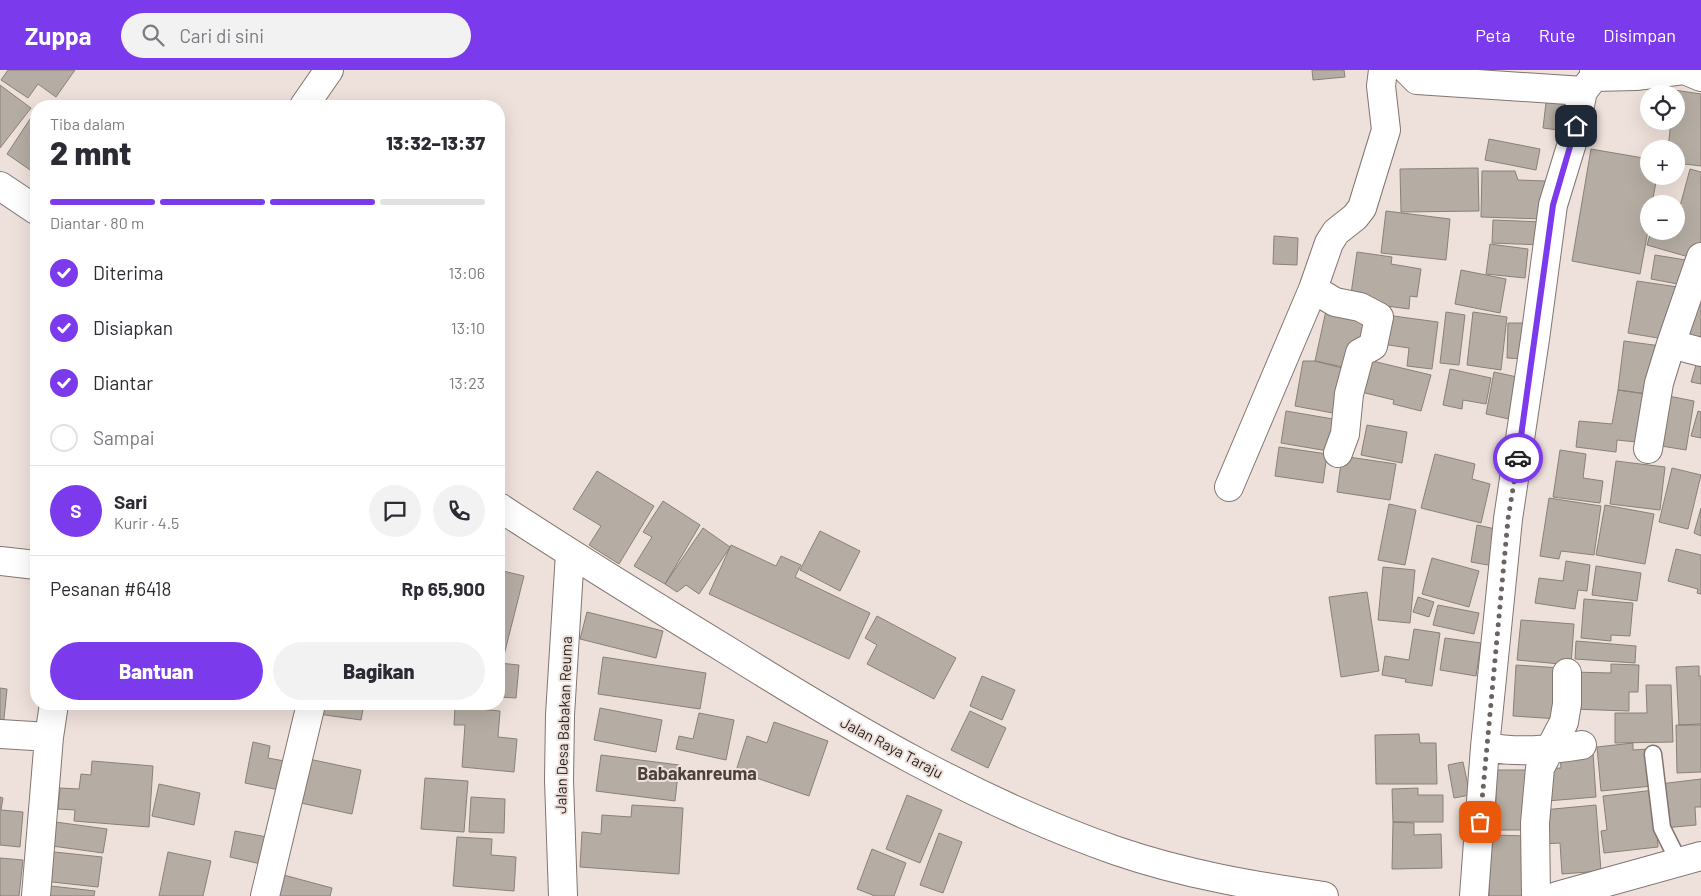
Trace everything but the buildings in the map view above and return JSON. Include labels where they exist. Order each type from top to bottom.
[{"type":"street","points":[[308,100],[329,70]]},
{"type":"street","points":[[1229,486],[1313,289],[1329,243],[1336,232],[1355,217],[1362,208],[1386,130],[1381,86],[1383,70]]},
{"type":"street","points":[[1407,70],[1417,80],[1590,79],[1684,70],[1701,77]]},
{"type":"street","points":[[1474,896],[1485,747],[1508,519],[1536,339],[1553,205],[1590,79]]},
{"type":"street","points":[[0,186],[30,206]]},
{"type":"street","points":[[1648,449],[1659,384],[1701,257]]},
{"type":"street","points":[[1313,289],[1336,302],[1360,307],[1379,317],[1373,346],[1360,353],[1349,394],[1344,434],[1338,453]]},
{"type":"street","points":[[1671,344],[1701,352]]},
{"type":"street","name":"Jalan Raya Taraju","points":[[505,511],[825,711],[911,759],[1032,818],[1118,851],[1174,868],[1242,883],[1324,896]]},
{"type":"street","name":"Jalan Desa Babakan Reuma","points":[[563,896],[559,780],[560,724],[570,553]]},
{"type":"street","points":[[0,561],[30,564]]},
{"type":"street","points":[[1536,896],[1535,823],[1540,768],[1564,722],[1567,704],[1567,673]]},
{"type":"street","points":[[36,896],[49,737],[53,710]]},
{"type":"street","points":[[265,896],[310,710]]},
{"type":"street","points":[[0,734],[49,737]]},
{"type":"street","points":[[1485,747],[1502,750],[1548,751],[1582,745]]},
{"type":"street","points":[[1557,896],[1690,859]]},
{"type":"lane","points":[[1653,754],[1662,828],[1690,859]]},
{"type":"way so far","points":[[1480,822],[1485,747],[1508,519],[1518,458]]},
{"type":"district","name":"Babakanreuma","points":[[697,773]]},
{"type":"route","points":[[1518,458],[1536,339],[1553,205],[1576,126]]}]
